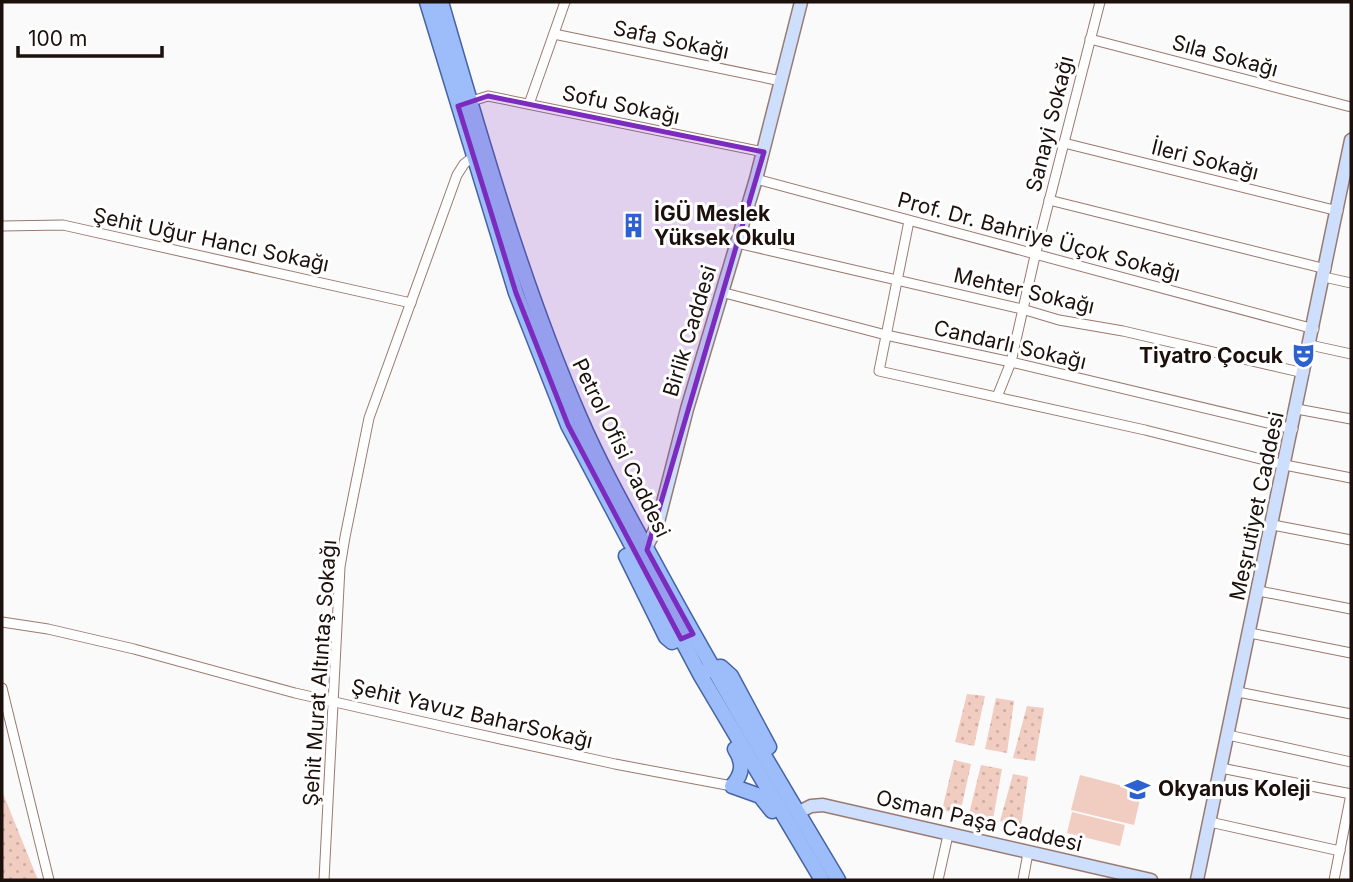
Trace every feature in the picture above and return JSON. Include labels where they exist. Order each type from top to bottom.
[{"type":"main road","name":"Petrol Ofisi Caddesi","points":[[427,2],[544,333],[594,449],[706,672],[822,880]]},
{"type":"main road","name":"Petrol Ofisi Caddesi","points":[[442,2],[474,156],[521,306],[550,383],[586,461],[599,497],[666,637],[672,642],[687,636]]},
{"type":"main road","name":"Birlik Caddesi","points":[[646,548],[657,526],[687,409],[764,152],[801,2]]},
{"type":"main road","name":"Meşrutiyet Caddesi","points":[[1197,880],[1348,174],[1351,140]]},
{"type":"main road","points":[[813,866],[798,849],[766,801],[753,792],[732,786],[740,773],[740,757],[702,692],[699,683],[706,672],[721,667],[738,688],[799,812],[838,880]]},
{"type":"main road","name":"Osman Paşa Caddesi","points":[[799,812],[811,806],[823,805],[1114,876],[1151,880]]},
{"type":"street","points":[[529,104],[565,2]]},
{"type":"street","name":"Sanayi Sokağı","points":[[997,397],[1011,362],[1035,256],[1100,2]]},
{"type":"street","name":"Safa Sokağı","points":[[554,34],[781,81]]},
{"type":"street","name":"Sıla Sokağı","points":[[1090,39],[1351,107]]},
{"type":"street","name":"Sofu Sokağı","points":[[465,104],[488,96],[764,152]]},
{"type":"street","name":"İleri Sokağı","points":[[1064,143],[1338,211]]},
{"type":"street","name":"Şehit Murat Altıntaş Sokağı","points":[[324,880],[341,567],[369,418],[457,175],[464,164],[474,156]]},
{"type":"street","name":"Prof. Dr. Bahriye Üçok Sokağı","points":[[756,179],[1314,329]]},
{"type":"street","points":[[1049,200],[1351,282]]},
{"type":"street","points":[[909,220],[879,371],[1351,478]]},
{"type":"street","name":"Şehit Uğur Hancı Sokağı","points":[[2,226],[63,225],[411,303]]},
{"type":"street","name":"Mehter Sokağı","points":[[737,243],[1059,320],[1122,331],[1304,373]]},
{"type":"street","name":"Candarlı Sokağı","points":[[721,292],[886,335],[1293,429]]},
{"type":"street","points":[[1310,345],[1351,354]]},
{"type":"street","points":[[1297,409],[1351,419]]},
{"type":"street","points":[[1273,525],[1351,540]]},
{"type":"street","points":[[1259,591],[1351,609]]},
{"type":"street","name":"Şehit Yavuz BaharSokağı","points":[[2,622],[48,629],[134,649],[295,693],[602,762],[732,786]]},
{"type":"street","points":[[1250,633],[1351,653]]},
{"type":"street","points":[[2,688],[49,880]]},
{"type":"street","points":[[1238,691],[1351,714]]},
{"type":"street","points":[[1228,735],[1351,762]]},
{"type":"street","points":[[1221,768],[1351,794],[1334,880]]},
{"type":"street","points":[[1210,822],[1340,851]]},
{"type":"street","points":[[938,880],[948,835]]},
{"type":"street","points":[[1023,880],[1028,853]]},
{"type":"highlighted area","points":[[488,96],[764,152],[647,550],[693,634],[681,639],[568,425],[516,293],[458,106]]},
{"type":"shaded area","points":[[967,694],[985,696],[974,746],[955,742]]},
{"type":"shaded area","points":[[996,698],[1014,701],[1007,753],[985,749]]},
{"type":"shaded area","points":[[1027,706],[1044,708],[1035,761],[1013,758]]},
{"type":"shaded area","points":[[954,760],[971,764],[960,814],[942,810]]},
{"type":"shaded area","points":[[981,765],[1002,769],[993,819],[969,814]]},
{"type":"shaded area","points":[[1013,774],[1028,777],[1021,826],[1000,821]]},
{"type":"shaded area","points":[[1080,775],[1142,791],[1134,825],[1071,810]]},
{"type":"shaded area","points":[[2,791],[38,880],[2,880]]},
{"type":"shaded area","points":[[1072,812],[1125,825],[1120,846],[1067,833]]},
{"type":"place","name":"İGÜ Meslek Yüksek Okulu","points":[[634,226]]},
{"type":"place","name":"Tiyatro Çocuk","points":[[1303,356]]},
{"type":"place","name":"Okyanus Koleji","points":[[1138,789]]}]
